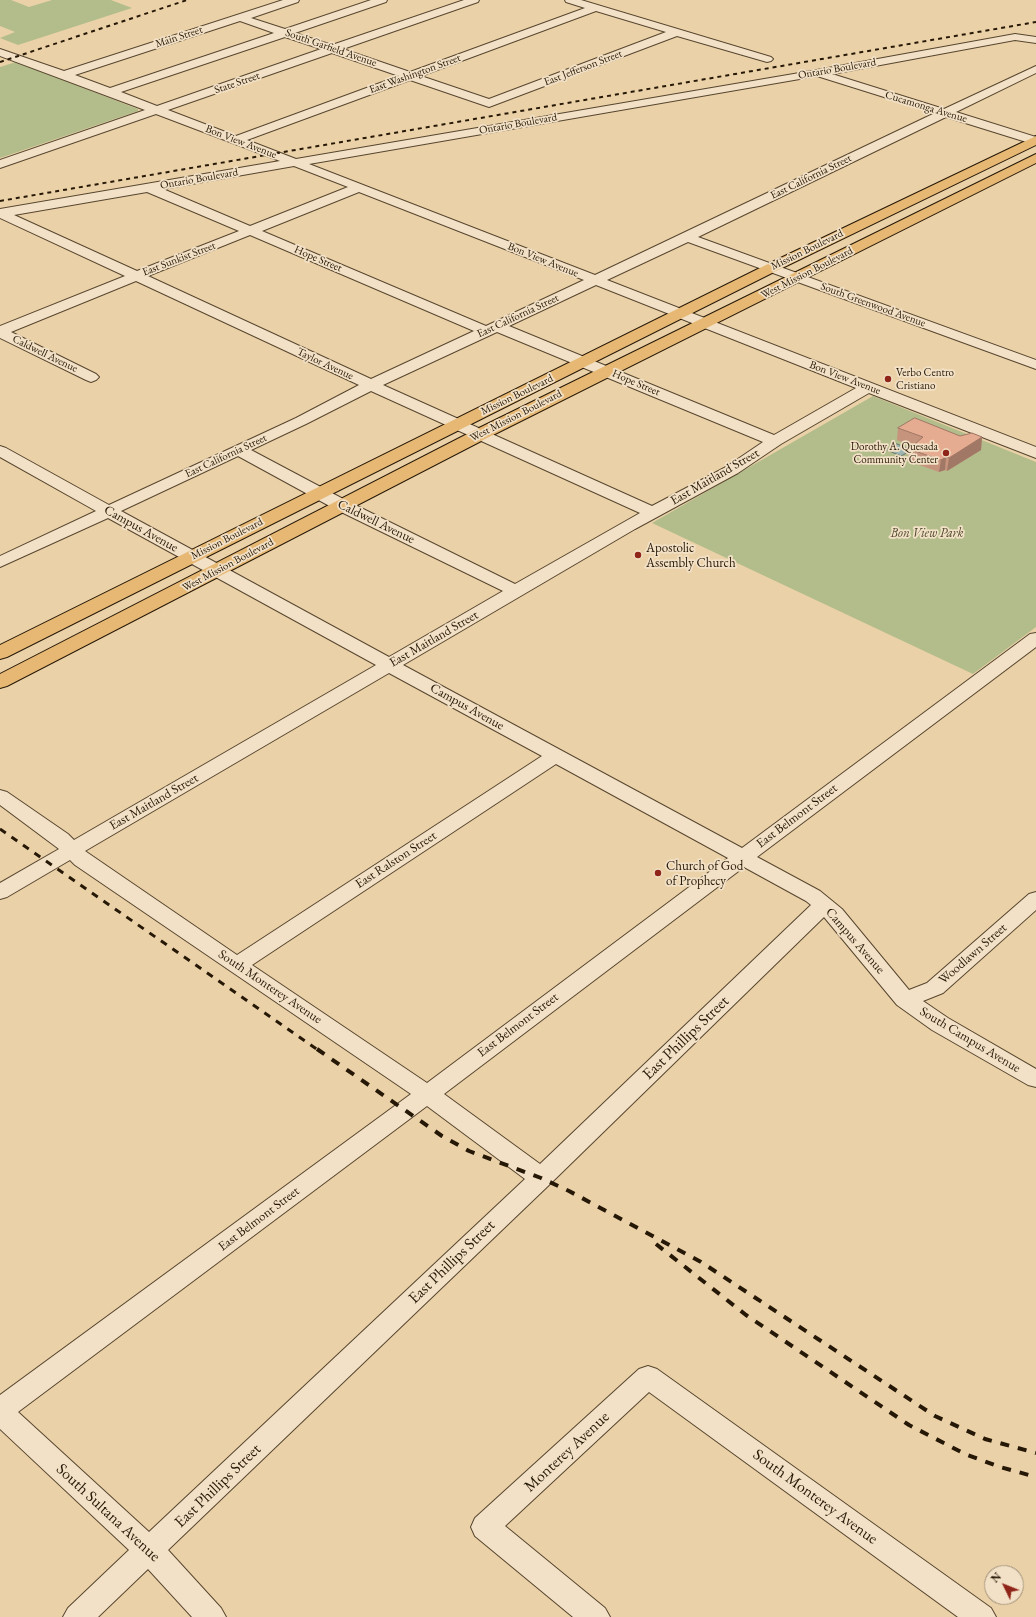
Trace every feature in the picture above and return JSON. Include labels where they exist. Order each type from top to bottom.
[{"type":"main road","name":"Mission Boulevard","points":[[0,653],[771,268],[1036,140]]},
{"type":"main road","name":"West Mission Boulevard","points":[[0,682],[481,434],[798,278],[1036,158]]},
{"type":"street","name":"Main Street","points":[[64,75],[294,0]]},
{"type":"street","points":[[110,92],[382,0]]},
{"type":"street","name":"State Street","points":[[0,164],[474,0]]},
{"type":"street","points":[[570,0],[767,59]]},
{"type":"street","name":"East Washington Street","points":[[236,140],[595,8]]},
{"type":"street","name":"South Garfield Avenue","points":[[241,18],[489,103]]},
{"type":"street","name":"East Jefferson Street","points":[[489,103],[677,32]]},
{"type":"street","name":"Ontario Boulevard","points":[[0,213],[817,73],[1015,37],[1036,40]]},
{"type":"street","name":"Bon View Avenue","points":[[0,48],[45,65],[49,69]]},
{"type":"street","name":"Bon View Avenue","points":[[0,52],[39,67],[49,69],[359,187],[1036,453]]},
{"type":"street","name":"East California Street","points":[[0,562],[109,512],[491,328],[687,237],[1036,69]]},
{"type":"street","name":"Cucamonga Avenue","points":[[817,73],[1036,140]]},
{"type":"street","name":"East Sunkist Street","points":[[0,332],[359,187]]},
{"type":"street","name":"Hope Street","points":[[150,188],[491,328],[585,362],[775,441]]},
{"type":"street","name":"Taylor Avenue","points":[[0,213],[371,385],[652,512]]},
{"type":"street","name":"South Greenwood Avenue","points":[[687,237],[1036,365]]},
{"type":"street","name":"Caldwell Avenue","points":[[0,332],[91,377]]},
{"type":"street","name":"East Maitland Street","points":[[0,892],[652,512],[732,470],[775,441],[868,387]]},
{"type":"street","name":"Caldwell Avenue","points":[[238,450],[319,494],[516,591]]},
{"type":"street","name":"Campus Avenue","points":[[0,451],[192,558],[813,896],[834,914],[905,1000]]},
{"type":"street","name":"East Belmont Street","points":[[0,1411],[427,1094],[1036,638]]},
{"type":"street","name":"East Ralston Street","points":[[237,965],[555,756]]},
{"type":"street","name":"South Monterey Avenue","points":[[0,796],[61,839],[82,860],[427,1094],[541,1178]]},
{"type":"street","name":"Woodlawn Street","points":[[905,1000],[935,988],[1036,899]]},
{"type":"street","name":"East Phillips Street","points":[[78,1617],[541,1178],[824,905]]},
{"type":"street","name":"South Campus Avenue","points":[[905,1000],[940,1024],[1036,1079]]},
{"type":"street","name":"South Monterey Avenue","points":[[648,1377],[981,1617]]},
{"type":"street","name":"Monterey Avenue","points":[[595,1617],[485,1527],[648,1377]]},
{"type":"street","name":"South Sultana Avenue","points":[[0,1411],[150,1550],[211,1617]]},
{"type":"green space","points":[[0,0],[11,0],[29,7],[52,0],[111,0],[132,8],[18,45],[0,38],[15,32],[0,26]]},
{"type":"green space","points":[[16,62],[138,109],[138,111],[0,158],[0,67]]},
{"type":"green space","name":"Bon View Park","points":[[873,396],[1036,462],[1036,627],[973,674],[652,523]]},
{"type":"water","points":[[897,444],[912,450],[901,456],[887,450]]},
{"type":"building","points":[[915,418],[960,436],[972,433],[982,437],[949,458],[946,457],[941,460],[909,449],[923,437],[898,428]]},
{"type":"railway","points":[[0,62],[187,0]]},
{"type":"railway","points":[[0,201],[1036,22]]},
{"type":"railway","points":[[0,829],[318,1050]]},
{"type":"railway","points":[[317,1049],[442,1136],[469,1151],[541,1178],[569,1191],[701,1262],[935,1416],[985,1439],[1036,1453]]},
{"type":"railway","points":[[656,1244],[746,1315],[909,1425],[965,1454],[1000,1467],[1036,1477]]},
{"type":"place","name":"Verbo Centro Cristiano","points":[[888,379]]},
{"type":"place","name":"Dorothy A. Quesada Community Center","points":[[946,453]]},
{"type":"place","name":"Apostolic Assembly Church","points":[[638,555]]},
{"type":"place","name":"Church of God of Prophecy","points":[[658,873]]}]
